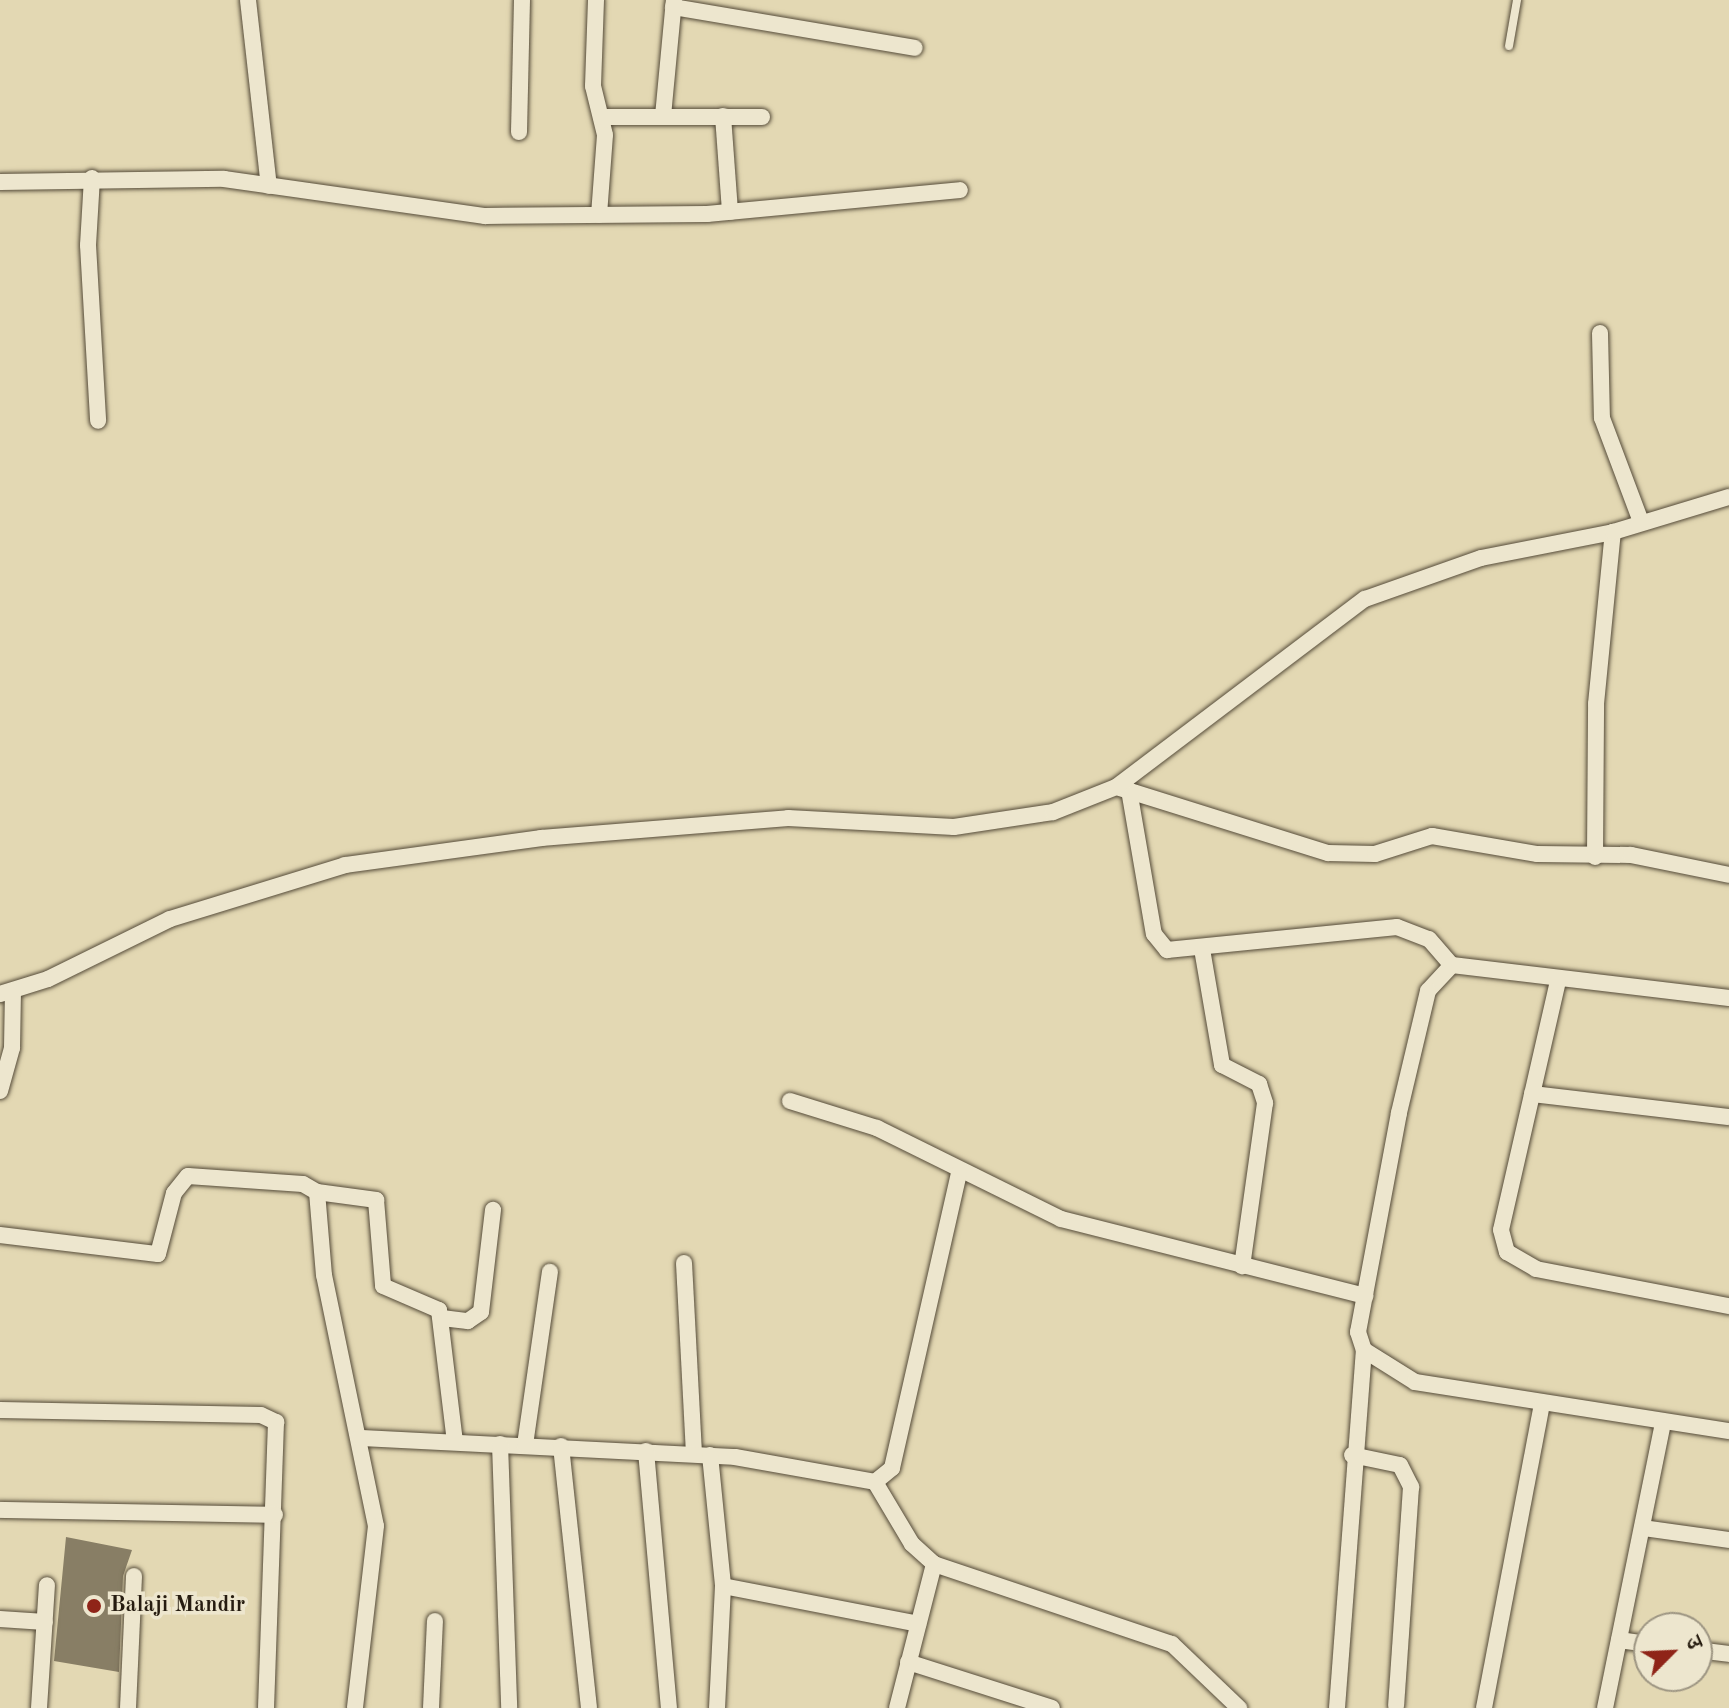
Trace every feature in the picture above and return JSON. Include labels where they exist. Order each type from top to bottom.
[{"type":"street","points":[[248,0],[269,186]]},
{"type":"street","points":[[519,132],[522,0]]},
{"type":"street","points":[[596,0],[592,72],[601,117],[599,215]]},
{"type":"street","points":[[663,116],[674,4],[915,48]]},
{"type":"street","points":[[723,116],[730,212]]},
{"type":"street","points":[[601,117],[762,117]]},
{"type":"street","points":[[0,182],[166,176],[269,186],[485,216],[730,212],[960,190]]},
{"type":"street","points":[[92,178],[88,245],[98,421]]},
{"type":"street","points":[[1600,333],[1602,418],[1641,522]]},
{"type":"street","points":[[0,1091],[12,1048],[7,994],[170,919],[345,865],[541,838],[788,818],[954,827],[1053,812],[1123,788],[1365,599],[1481,558],[1613,532],[1729,497]]},
{"type":"street","points":[[1595,857],[1596,704],[1613,532]]},
{"type":"street","points":[[1123,788],[1328,853],[1375,854],[1432,836],[1595,857],[1631,855],[1729,875]]},
{"type":"street","points":[[1123,788],[1158,944],[1178,952],[1397,927],[1429,939],[1452,965],[1558,981],[1729,998]]},
{"type":"street","points":[[1202,949],[1222,1065],[1259,1084],[1265,1103],[1242,1266]]},
{"type":"street","points":[[1337,1708],[1352,1455],[1364,1350],[1358,1332],[1428,991],[1452,965]]},
{"type":"street","points":[[1558,981],[1501,1230],[1507,1252],[1536,1269],[1729,1306]]},
{"type":"street","points":[[1532,1094],[1729,1117]]},
{"type":"street","points":[[790,1101],[877,1128],[959,1172],[1061,1219],[1365,1296]]},
{"type":"street","points":[[360,1438],[702,1455],[875,1482],[892,1468],[959,1172]]},
{"type":"street","points":[[0,1235],[158,1254],[174,1193],[188,1176],[303,1184],[317,1192],[376,1200],[383,1286],[392,1296],[431,1303],[442,1318],[455,1442]]},
{"type":"street","points":[[317,1192],[324,1275],[376,1526],[355,1708]]},
{"type":"street","points":[[442,1318],[468,1321],[481,1312],[493,1210]]},
{"type":"street","points":[[684,1263],[702,1455],[723,1586],[717,1708]]},
{"type":"street","points":[[525,1445],[550,1272]]},
{"type":"street","points":[[1364,1350],[1415,1382],[1729,1431]]},
{"type":"street","points":[[1484,1708],[1542,1404]]},
{"type":"street","points":[[0,1410],[269,1416],[279,1431],[266,1708]]},
{"type":"street","points":[[1605,1708],[1663,1422]]},
{"type":"street","points":[[500,1444],[509,1708]]},
{"type":"street","points":[[561,1446],[589,1708]]},
{"type":"street","points":[[646,1451],[669,1708]]},
{"type":"street","points":[[1352,1455],[1400,1465],[1411,1487],[1396,1705]]},
{"type":"street","points":[[875,1482],[912,1544],[934,1564],[1172,1644],[1239,1708]]},
{"type":"street","points":[[0,1510],[275,1515]]},
{"type":"street","points":[[1643,1528],[1729,1540]]},
{"type":"street","points":[[897,1708],[934,1564]]},
{"type":"street","points":[[128,1708],[134,1576]]},
{"type":"street","points":[[39,1708],[47,1585]]},
{"type":"street","points":[[723,1586],[918,1624]]},
{"type":"street","points":[[0,1619],[45,1622]]},
{"type":"street","points":[[431,1708],[435,1621]]},
{"type":"street","points":[[1619,1640],[1633,1642]]},
{"type":"street","points":[[908,1662],[1052,1708]]},
{"type":"lane","points":[[1509,46],[1517,0]]},
{"type":"building","name":"Balaji Mandir","points":[[66,1537],[132,1550],[123,1576],[119,1672],[54,1661]]},
{"type":"place","name":"Balaji Mandir","points":[[94,1606]]}]
